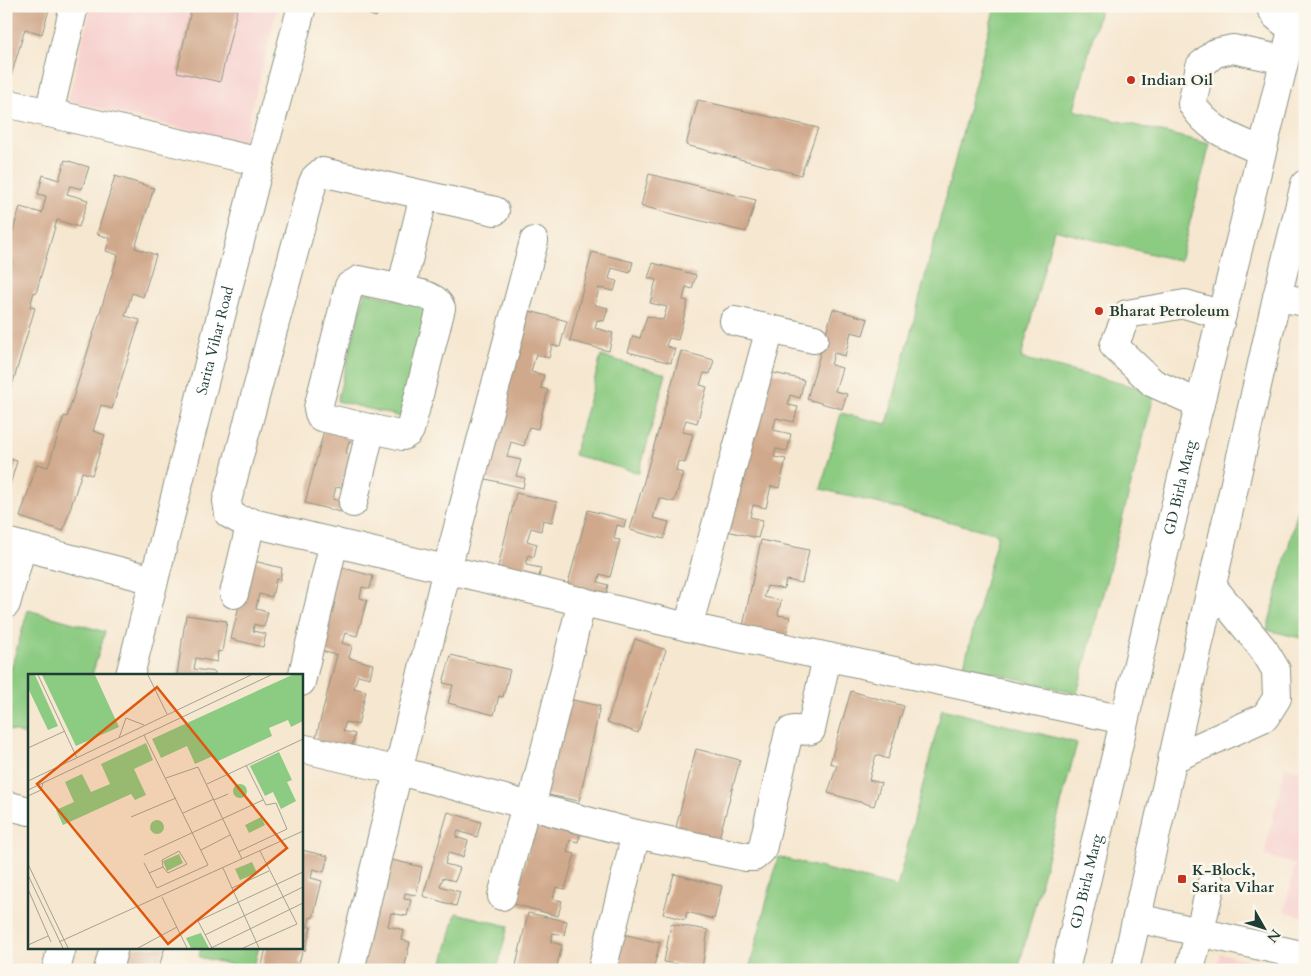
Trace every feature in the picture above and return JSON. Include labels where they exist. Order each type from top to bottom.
[{"type":"street","points":[[49,113],[74,6]]},
{"type":"street","name":"Sarita Vihar Road","points":[[130,674],[260,162],[302,6]]},
{"type":"street","points":[[1270,6],[1276,16],[1295,17]]},
{"type":"street","name":"GD Birla Marg","points":[[1069,963],[1124,720],[1295,17]]},
{"type":"street","points":[[1262,151],[1214,130],[1200,116],[1192,104],[1200,66],[1215,54],[1233,49],[1284,60]]},
{"type":"street","points":[[6,103],[260,162]]},
{"type":"street","points":[[495,211],[322,172],[315,178],[227,501],[229,514],[240,520],[688,627],[1124,720]]},
{"type":"street","points":[[1124,967],[1137,918],[1277,297],[1304,190]]},
{"type":"street","points":[[401,289],[424,195]]},
{"type":"street","points":[[350,970],[447,569],[534,241]]},
{"type":"street","points":[[359,280],[401,289],[434,298],[439,302],[441,308],[410,430],[403,436],[321,417],[318,408],[349,286],[359,280]]},
{"type":"street","points":[[1277,297],[1305,302]]},
{"type":"street","points":[[1200,404],[1153,383],[1114,346],[1127,314],[1185,304],[1222,315]]},
{"type":"street","points":[[734,321],[814,339]]},
{"type":"street","points":[[688,627],[770,329]]},
{"type":"street","points":[[353,503],[371,428]]},
{"type":"street","points":[[234,594],[250,522]]},
{"type":"street","points":[[302,678],[334,542]]},
{"type":"street","points":[[6,604],[14,544],[154,580]]},
{"type":"street","points":[[1172,759],[1265,717],[1277,698],[1276,670],[1264,650],[1212,586]]},
{"type":"street","points":[[502,896],[528,806],[582,601]]},
{"type":"street","points":[[302,748],[636,834],[746,857],[754,857],[762,850],[789,732],[792,730],[811,730],[827,657]]},
{"type":"street","points":[[6,805],[28,811]]},
{"type":"street","points":[[602,970],[636,834]]},
{"type":"street","points":[[1190,970],[1211,885]]},
{"type":"street","points":[[1137,918],[1305,956]]},
{"type":"street","points":[[56,970],[62,948]]},
{"type":"street","points":[[108,970],[114,948]]},
{"type":"shaded area","points":[[91,6],[278,6],[243,143],[68,101]]},
{"type":"shaded area","points":[[1285,767],[1305,771],[1305,917],[1284,912],[1295,864],[1264,856]]},
{"type":"shaded area","points":[[1220,953],[1291,970],[1216,970]]},
{"type":"green space","points":[[995,6],[1101,6],[1074,110],[1210,144],[1180,261],[1054,230],[1021,358],[1155,392],[1077,694],[964,665],[998,534],[821,489],[841,413],[887,424]]},
{"type":"green space","points":[[365,292],[429,308],[402,417],[337,401]]},
{"type":"green space","points":[[601,356],[666,374],[639,473],[574,455]]},
{"type":"green space","points":[[1305,482],[1305,639],[1267,630]]},
{"type":"green space","points":[[28,610],[105,632],[92,674],[28,674],[28,736],[6,729],[6,686]]},
{"type":"green space","points":[[942,709],[1077,743],[1018,970],[749,970],[778,857],[897,887]]},
{"type":"green space","points":[[456,913],[508,926],[497,970],[441,970]]},
{"type":"green space","points":[[201,948],[259,948],[253,970],[199,957]]},
{"type":"building","points":[[6,6],[50,6],[42,34],[25,29],[8,86],[6,85]]},
{"type":"building","points":[[192,6],[238,6],[220,82],[177,72]]},
{"type":"building","points":[[346,6],[380,6],[376,17]]},
{"type":"building","points":[[698,100],[818,128],[801,175],[686,145]]},
{"type":"building","points":[[65,160],[89,167],[82,189],[70,186],[67,194],[88,200],[79,227],[57,220],[36,293],[34,292],[30,307],[35,308],[6,406],[6,281],[13,259],[6,257],[6,254],[20,207],[42,213],[46,196],[38,194],[43,175],[59,180]]},
{"type":"building","points":[[649,174],[756,200],[746,232],[641,206]]},
{"type":"building","points":[[115,176],[154,188],[135,248],[156,255],[143,297],[132,293],[125,316],[140,320],[112,409],[101,405],[93,431],[105,435],[92,475],[82,472],[63,531],[20,517],[37,464],[48,467],[64,416],[67,417],[118,255],[106,251],[110,238],[97,234]]},
{"type":"building","points":[[592,252],[633,262],[630,273],[612,268],[609,279],[617,281],[614,291],[599,288],[595,305],[608,308],[604,321],[597,320],[595,328],[613,333],[609,351],[570,341]]},
{"type":"building","points":[[653,263],[696,275],[692,289],[686,287],[683,300],[688,301],[678,340],[669,338],[666,346],[675,349],[671,363],[628,352],[633,336],[640,338],[647,316],[663,320],[667,307],[650,303],[656,280],[648,278]]},
{"type":"building","points":[[833,309],[868,319],[863,335],[851,332],[845,356],[834,353],[831,365],[842,368],[835,391],[847,394],[842,409],[807,399]]},
{"type":"building","points":[[526,310],[567,321],[560,347],[552,345],[549,358],[536,354],[531,372],[544,375],[541,388],[548,390],[538,429],[529,427],[524,446],[511,442],[507,457],[521,460],[516,476],[525,478],[523,488],[482,478]]},
{"type":"building","points":[[681,351],[714,360],[710,374],[704,373],[700,385],[707,387],[697,423],[686,420],[682,432],[693,434],[685,463],[678,461],[676,471],[683,473],[674,502],[659,498],[653,518],[669,522],[664,539],[630,530]]},
{"type":"building","points":[[765,371],[804,380],[800,398],[790,395],[788,405],[798,407],[794,422],[776,418],[773,430],[791,434],[787,451],[776,449],[774,457],[786,459],[779,488],[771,486],[766,508],[753,505],[750,517],[763,520],[758,538],[727,531]]},
{"type":"building","points":[[326,423],[361,432],[358,444],[349,441],[346,453],[355,455],[346,489],[336,487],[333,499],[342,502],[340,512],[305,503]]},
{"type":"building","points":[[6,458],[17,461],[7,495],[6,495]]},
{"type":"building","points":[[516,493],[557,502],[552,522],[543,520],[541,531],[531,528],[527,541],[537,544],[534,557],[528,555],[526,565],[541,568],[538,581],[497,571]]},
{"type":"building","points":[[588,510],[626,520],[624,527],[617,525],[614,539],[620,540],[610,577],[600,574],[598,582],[608,585],[605,597],[567,587]]},
{"type":"building","points":[[761,540],[809,550],[802,583],[786,580],[784,589],[767,586],[764,597],[781,601],[778,615],[790,617],[784,645],[741,636]]},
{"type":"building","points":[[250,560],[282,568],[280,580],[276,579],[272,597],[259,594],[256,609],[268,612],[264,627],[254,624],[253,631],[266,634],[263,647],[231,639]]},
{"type":"building","points":[[336,566],[373,576],[370,589],[362,587],[360,598],[367,600],[357,636],[345,633],[342,643],[352,646],[349,658],[373,664],[370,678],[358,675],[354,688],[366,691],[358,725],[346,722],[343,731],[355,734],[351,750],[315,741],[337,655],[314,649]]},
{"type":"building","points":[[186,615],[227,621],[222,652],[218,651],[217,662],[196,658],[194,669],[215,672],[215,674],[177,674]]},
{"type":"building","points":[[635,639],[666,650],[638,733],[607,722]]},
{"type":"building","points":[[451,655],[510,670],[503,697],[499,696],[494,715],[448,703],[453,685],[443,683]]},
{"type":"building","points":[[851,691],[904,706],[888,759],[876,755],[869,780],[881,783],[874,806],[828,793],[837,765],[830,763]]},
{"type":"building","points":[[564,698],[600,706],[579,801],[543,794]]},
{"type":"building","points":[[696,749],[740,760],[718,842],[675,831]]},
{"type":"building","points":[[448,812],[481,822],[477,837],[458,831],[456,837],[468,841],[463,857],[448,853],[445,864],[460,868],[455,881],[443,878],[440,886],[460,892],[456,906],[423,896]]},
{"type":"building","points":[[538,814],[582,826],[578,842],[570,840],[567,852],[575,854],[565,889],[556,887],[553,899],[562,901],[558,916],[514,904]]},
{"type":"building","points":[[302,850],[328,856],[324,872],[313,869],[311,878],[322,881],[313,918],[310,917],[308,927],[311,927],[305,951],[303,950],[299,963],[302,964],[301,970],[261,970],[266,948],[302,948]]},
{"type":"building","points":[[379,857],[422,867],[416,895],[405,893],[404,899],[411,900],[407,916],[391,913],[388,926],[404,930],[402,940],[410,942],[404,970],[355,970]]},
{"type":"building","points":[[674,874],[722,886],[714,919],[687,912],[685,920],[663,914]]},
{"type":"building","points":[[528,913],[567,921],[564,935],[553,933],[551,942],[562,945],[556,970],[515,970]]},
{"type":"building","points":[[671,924],[708,930],[702,968],[664,962]]},
{"type":"building","points":[[619,933],[660,943],[653,970],[610,970]]},
{"type":"building","points":[[120,948],[165,948],[158,970],[114,970]]},
{"type":"place","name":"Indian Oil","points":[[1131,80]]},
{"type":"place","name":"Bharat Petroleum","points":[[1099,311]]},
{"type":"place","name":"K-Block, Sarita Vihar","points":[[1182,879]]}]
